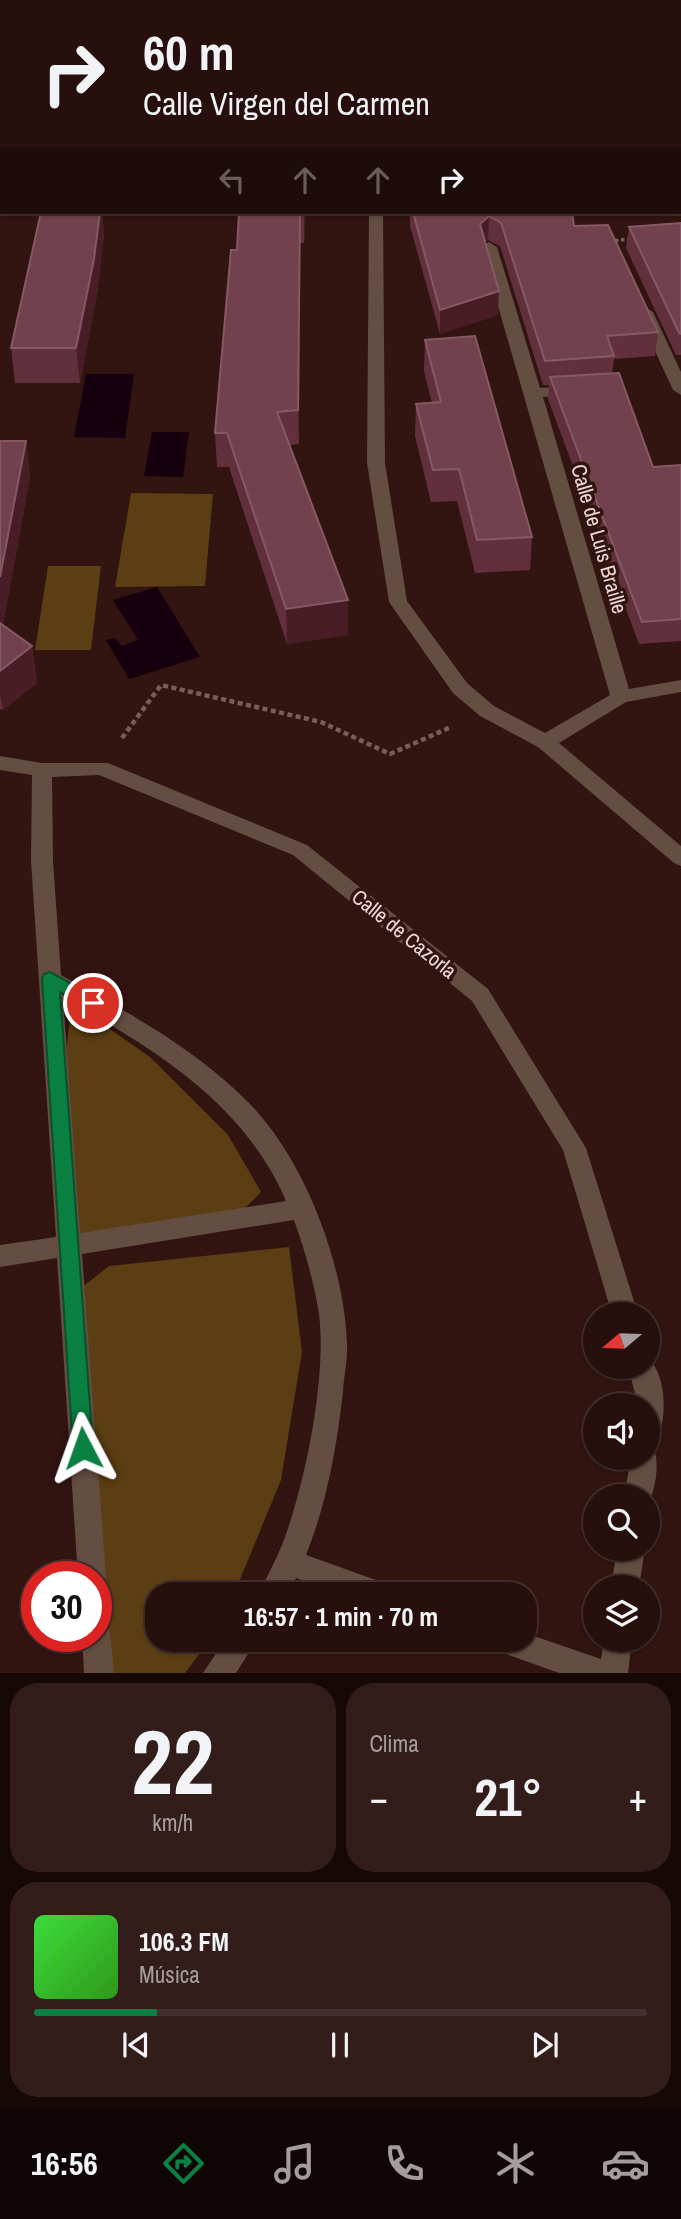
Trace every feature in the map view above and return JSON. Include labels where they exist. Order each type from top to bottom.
[{"type":"street","points":[[376,214],[376,463],[398,603],[460,688],[487,711],[545,742],[681,858]]},
{"type":"street","name":"Calle de Luis Braille","points":[[489,247],[621,697]]},
{"type":"street","points":[[641,303],[681,390]]},
{"type":"street","points":[[533,393],[596,389]]},
{"type":"street","points":[[545,742],[621,697],[681,686]]},
{"type":"street","name":"Calle de Cazorla","points":[[0,763],[42,770],[101,768],[300,850],[480,995],[575,1148],[621,1302]]},
{"type":"street","points":[[42,770],[42,861],[91,1561]]},
{"type":"street","points":[[50,979],[156,1041],[200,1073],[234,1104],[286,1170],[302,1209],[325,1284],[334,1343],[327,1412],[313,1485],[290,1563],[280,1582]]},
{"type":"street","points":[[0,1256],[302,1209]]},
{"type":"street","points":[[290,1563],[343,1582]]},
{"type":"street","points":[[537,1651],[599,1673]]},
{"type":"street","points":[[97,1652],[99,1673]]},
{"type":"street","points":[[218,1673],[234,1652]]},
{"type":"street","points":[[613,1673],[616,1652]]},
{"type":"path","points":[[598,241],[640,239]]},
{"type":"path","points":[[101,768],[161,685],[321,722],[390,754],[487,711]]},
{"type":"shaded area","points":[[86,374],[134,374],[125,438],[74,437]]},
{"type":"shaded area","points":[[152,432],[189,432],[183,477],[144,476]]},
{"type":"shaded area","points":[[131,493],[213,494],[205,586],[115,587]]},
{"type":"shaded area","points":[[48,566],[101,566],[91,650],[35,650]]},
{"type":"shaded area","points":[[157,587],[200,657],[129,679],[106,640],[115,638],[122,646],[138,640],[113,600]]},
{"type":"shaded area","points":[[70,1016],[104,1025],[150,1057],[228,1135],[261,1192],[234,1219],[69,1244],[60,1111]]},
{"type":"shaded area","points":[[289,1247],[302,1352],[281,1480],[239,1582],[145,1582],[145,1652],[201,1652],[185,1673],[99,1673],[98,1652],[112,1652],[112,1561],[95,1561],[72,1295],[109,1266]]},
{"type":"building","points":[[41,214],[100,214],[94,259],[76,348],[11,348]]},
{"type":"building","points":[[239,214],[300,214],[298,410],[277,412],[348,600],[286,609],[227,433],[215,433],[231,250],[237,250]]},
{"type":"building","points":[[414,214],[572,214],[574,226],[608,225],[658,332],[607,336],[614,356],[545,361],[501,223],[489,216],[480,224],[499,291],[440,310]]},
{"type":"building","points":[[681,223],[681,334],[629,227]]},
{"type":"building","points":[[475,336],[532,537],[477,540],[459,469],[433,470],[416,404],[441,402],[425,340]]},
{"type":"building","points":[[619,373],[653,467],[681,465],[681,619],[642,622],[550,377]]},
{"type":"building","points":[[0,441],[26,441],[0,577]]},
{"type":"building","points":[[0,623],[32,646],[0,671]]},
{"type":"route","points":[[83,1448],[50,979],[93,1003]]}]
